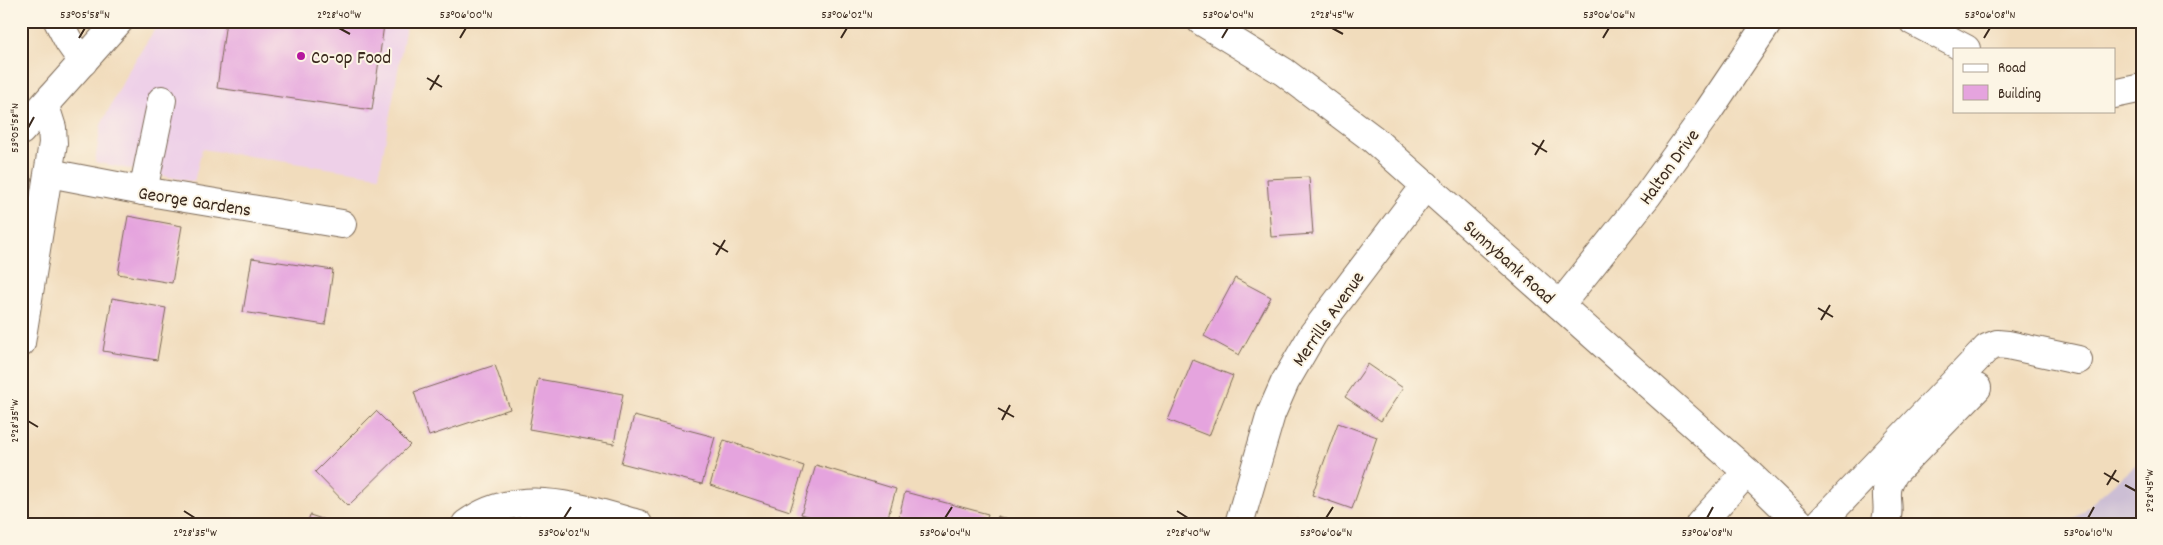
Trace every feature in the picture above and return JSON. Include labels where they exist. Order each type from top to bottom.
[{"type":"street","points":[[58,21],[69,42],[83,62]]},
{"type":"street","points":[[21,131],[46,106],[119,21]]},
{"type":"street","name":"Sunnybank Road","points":[[1201,21],[1255,53],[1323,100],[1373,139],[1747,472],[1801,524]]},
{"type":"street","name":"Halton Drive","points":[[1560,305],[1652,188],[1709,110],[1769,21]]},
{"type":"street","points":[[1913,21],[1964,48]]},
{"type":"street","points":[[2116,94],[2142,88]]},
{"type":"street","points":[[143,191],[162,100]]},
{"type":"street","points":[[21,343],[54,143],[46,106]]},
{"type":"street","name":"George Gardens","points":[[49,173],[143,191],[342,224]]},
{"type":"street","name":"Merrills Avenue","points":[[1239,524],[1271,414],[1298,358],[1312,334],[1426,185]]},
{"type":"street","points":[[1820,524],[1987,348],[1997,344],[2008,344],[2078,360]]},
{"type":"street","points":[[1885,524],[1887,518],[1886,494],[1888,481],[1976,388]]},
{"type":"street","points":[[1700,524],[1747,472]]},
{"type":"street","points":[[466,524],[504,506],[534,502],[570,506],[638,524]]},
{"type":"shaded area","points":[[160,21],[383,21],[406,26],[379,176],[202,149],[194,182],[95,162],[101,125],[129,70]]},
{"type":"shaded area","points":[[2142,459],[2142,524],[2068,524]]},
{"type":"building","name":"Co-op Food","points":[[226,21],[361,21],[384,25],[372,110],[217,88]]},
{"type":"building","points":[[1309,177],[1313,234],[1271,237],[1267,179]]},
{"type":"building","points":[[128,216],[182,226],[172,283],[118,274]]},
{"type":"building","points":[[252,258],[333,270],[325,325],[243,312]]},
{"type":"building","points":[[1235,278],[1271,297],[1239,355],[1204,336]]},
{"type":"building","points":[[112,298],[166,308],[157,360],[103,351]]},
{"type":"building","points":[[1193,360],[1233,376],[1209,436],[1168,420]]},
{"type":"building","points":[[1368,364],[1403,388],[1381,421],[1345,397]]},
{"type":"building","points":[[495,365],[510,409],[429,436],[414,392]]},
{"type":"building","points":[[538,379],[623,394],[614,444],[529,429]]},
{"type":"building","points":[[376,411],[410,445],[348,506],[315,472]]},
{"type":"building","points":[[634,416],[715,437],[702,484],[621,463]]},
{"type":"building","points":[[1338,423],[1377,437],[1352,509],[1312,495]]},
{"type":"building","points":[[724,440],[804,466],[790,511],[710,485]]},
{"type":"building","points":[[816,465],[896,489],[886,524],[835,524],[801,514]]},
{"type":"building","points":[[905,492],[988,514],[985,524],[897,524]]},
{"type":"building","points":[[310,515],[334,523],[307,524]]},
{"type":"building","points":[[997,516],[1020,523],[1020,524],[995,524]]},
{"type":"building","points":[[1296,518],[1314,523],[1314,524],[1294,524]]},
{"type":"place","name":"Co-op Food","points":[[301,56]]}]
